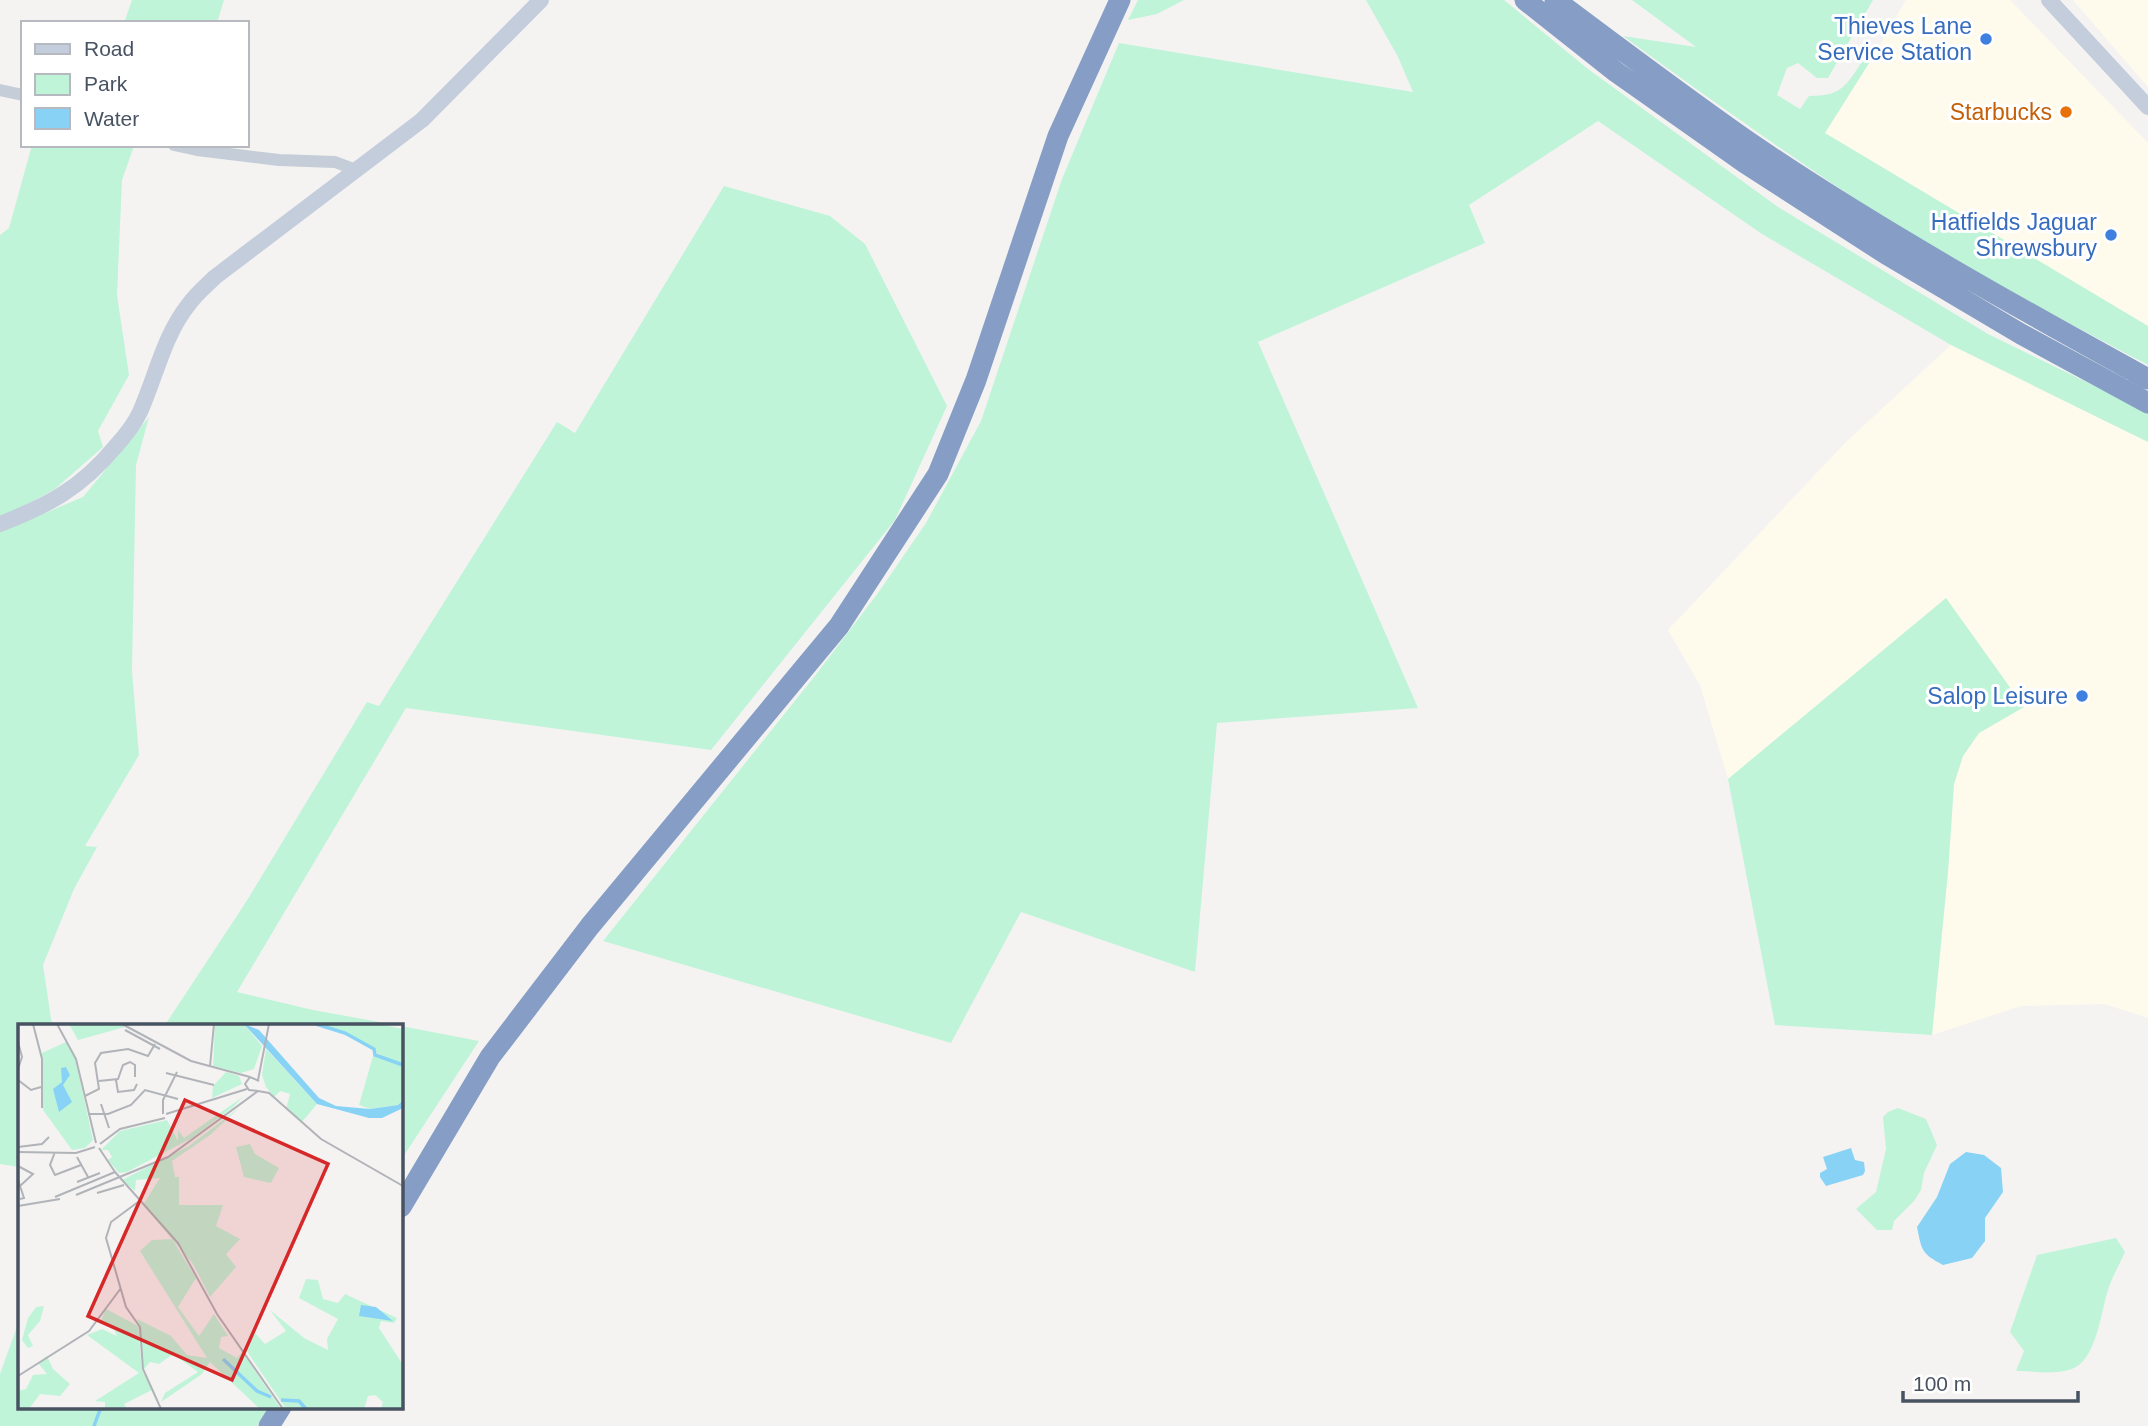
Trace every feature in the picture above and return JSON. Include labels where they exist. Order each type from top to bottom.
[{"type":"highway","points":[[402,1205],[490,1057],[590,926],[839,626],[938,474],[976,380],[1058,136],[1120,0]]},
{"type":"highway","points":[[1525,0],[1616,72],[1745,163],[1874,247],[2021,334],[2148,403]]},
{"type":"highway","points":[[1555,0],[1757,147],[2024,311],[2148,379]]},
{"type":"highway","points":[[269,1426],[280,1408]]},
{"type":"street","points":[[0,524],[33,512],[96,471],[128,433],[139,414],[167,340],[189,304],[215,276],[422,120],[541,0]]},
{"type":"street","points":[[2049,0],[2148,107]]},
{"type":"street","points":[[0,90],[21,95]]},
{"type":"street","points":[[188,147],[279,160],[335,162],[351,168],[354,172]]},
{"type":"shaded area","points":[[1906,0],[2010,0],[2148,143],[2148,326],[1824,133]]},
{"type":"shaded area","points":[[2073,0],[2148,0],[2148,87]]},
{"type":"shaded area","name":"Salop Leisure","points":[[1951,345],[2148,442],[2148,1018],[2105,1004],[2021,1006],[1932,1035],[1954,784],[1963,756],[1979,733],[2024,707],[1946,598],[1728,779],[1700,685],[1668,630],[1846,442]]},
{"type":"green space","points":[[132,0],[224,0],[218,21],[125,21]]},
{"type":"green space","points":[[1138,0],[1184,0],[1157,14],[1128,20]]},
{"type":"green space","points":[[1366,0],[1504,0],[1588,69],[1778,207],[1988,334],[2148,412],[2148,442],[1951,345],[1762,234],[1598,121],[1469,205],[1485,243],[1258,342],[1418,708],[1217,723],[1195,972],[1021,912],[951,1043],[603,941],[814,677],[878,593],[926,523],[981,421],[1062,179],[1119,43],[1413,92],[1398,57]]},
{"type":"green space","points":[[1632,0],[1873,0],[1828,78],[1817,78],[1798,63],[1787,68],[1777,95],[1800,109],[1809,96],[1837,91],[1853,76],[1864,59],[1871,60],[1825,133],[2148,326],[2148,365],[1928,244],[1857,200],[1739,120],[1623,36],[1696,47]]},
{"type":"green space","points":[[31,147],[134,147],[122,180],[117,295],[129,375],[98,431],[103,447],[55,489],[0,516],[0,235],[9,228]]},
{"type":"green space","points":[[724,186],[830,216],[865,244],[947,406],[895,520],[711,750],[406,708],[237,992],[313,1010],[390,1024],[166,1024],[246,902],[367,702],[379,706],[557,422],[575,433]]},
{"type":"green space","points":[[149,417],[136,465],[132,671],[139,755],[85,846],[97,847],[74,889],[43,965],[52,1024],[18,1024],[18,1167],[0,1164],[0,532],[83,497]]},
{"type":"green space","points":[[1946,598],[2024,707],[1979,733],[1963,756],[1954,784],[1932,1035],[1775,1025],[1728,779]]},
{"type":"green space","points":[[402,1026],[479,1041],[402,1158]]},
{"type":"green space","points":[[1898,1108],[1926,1119],[1937,1145],[1924,1173],[1921,1190],[1914,1201],[1894,1221],[1892,1230],[1877,1230],[1856,1209],[1876,1192],[1886,1149],[1883,1117]]},
{"type":"green space","points":[[2116,1238],[2125,1252],[2109,1287],[2094,1342],[2083,1361],[2069,1370],[2016,1371],[2024,1351],[2010,1332],[2037,1255]]},
{"type":"green space","points":[[18,1324],[18,1408],[252,1408],[267,1411],[257,1426],[0,1426],[0,1374]]},
{"type":"water","points":[[1851,1148],[1855,1160],[1864,1162],[1863,1175],[1826,1186],[1820,1177],[1820,1173],[1827,1169],[1823,1157]]},
{"type":"water","points":[[1966,1152],[1984,1155],[2001,1168],[2003,1192],[1985,1218],[1985,1241],[1972,1258],[1943,1265],[1924,1250],[1917,1227],[1937,1197],[1950,1164]]},
{"type":"waterway","points":[[94,1426],[101,1408]]},
{"type":"place","name":"Thieves Lane Service Station","points":[[1986,39]]},
{"type":"place","name":"Starbucks","points":[[2066,112]]},
{"type":"place","name":"Hatfields Jaguar Shrewsbury","points":[[2111,235]]},
{"type":"place","name":"Salop Leisure","points":[[2082,696]]}]
